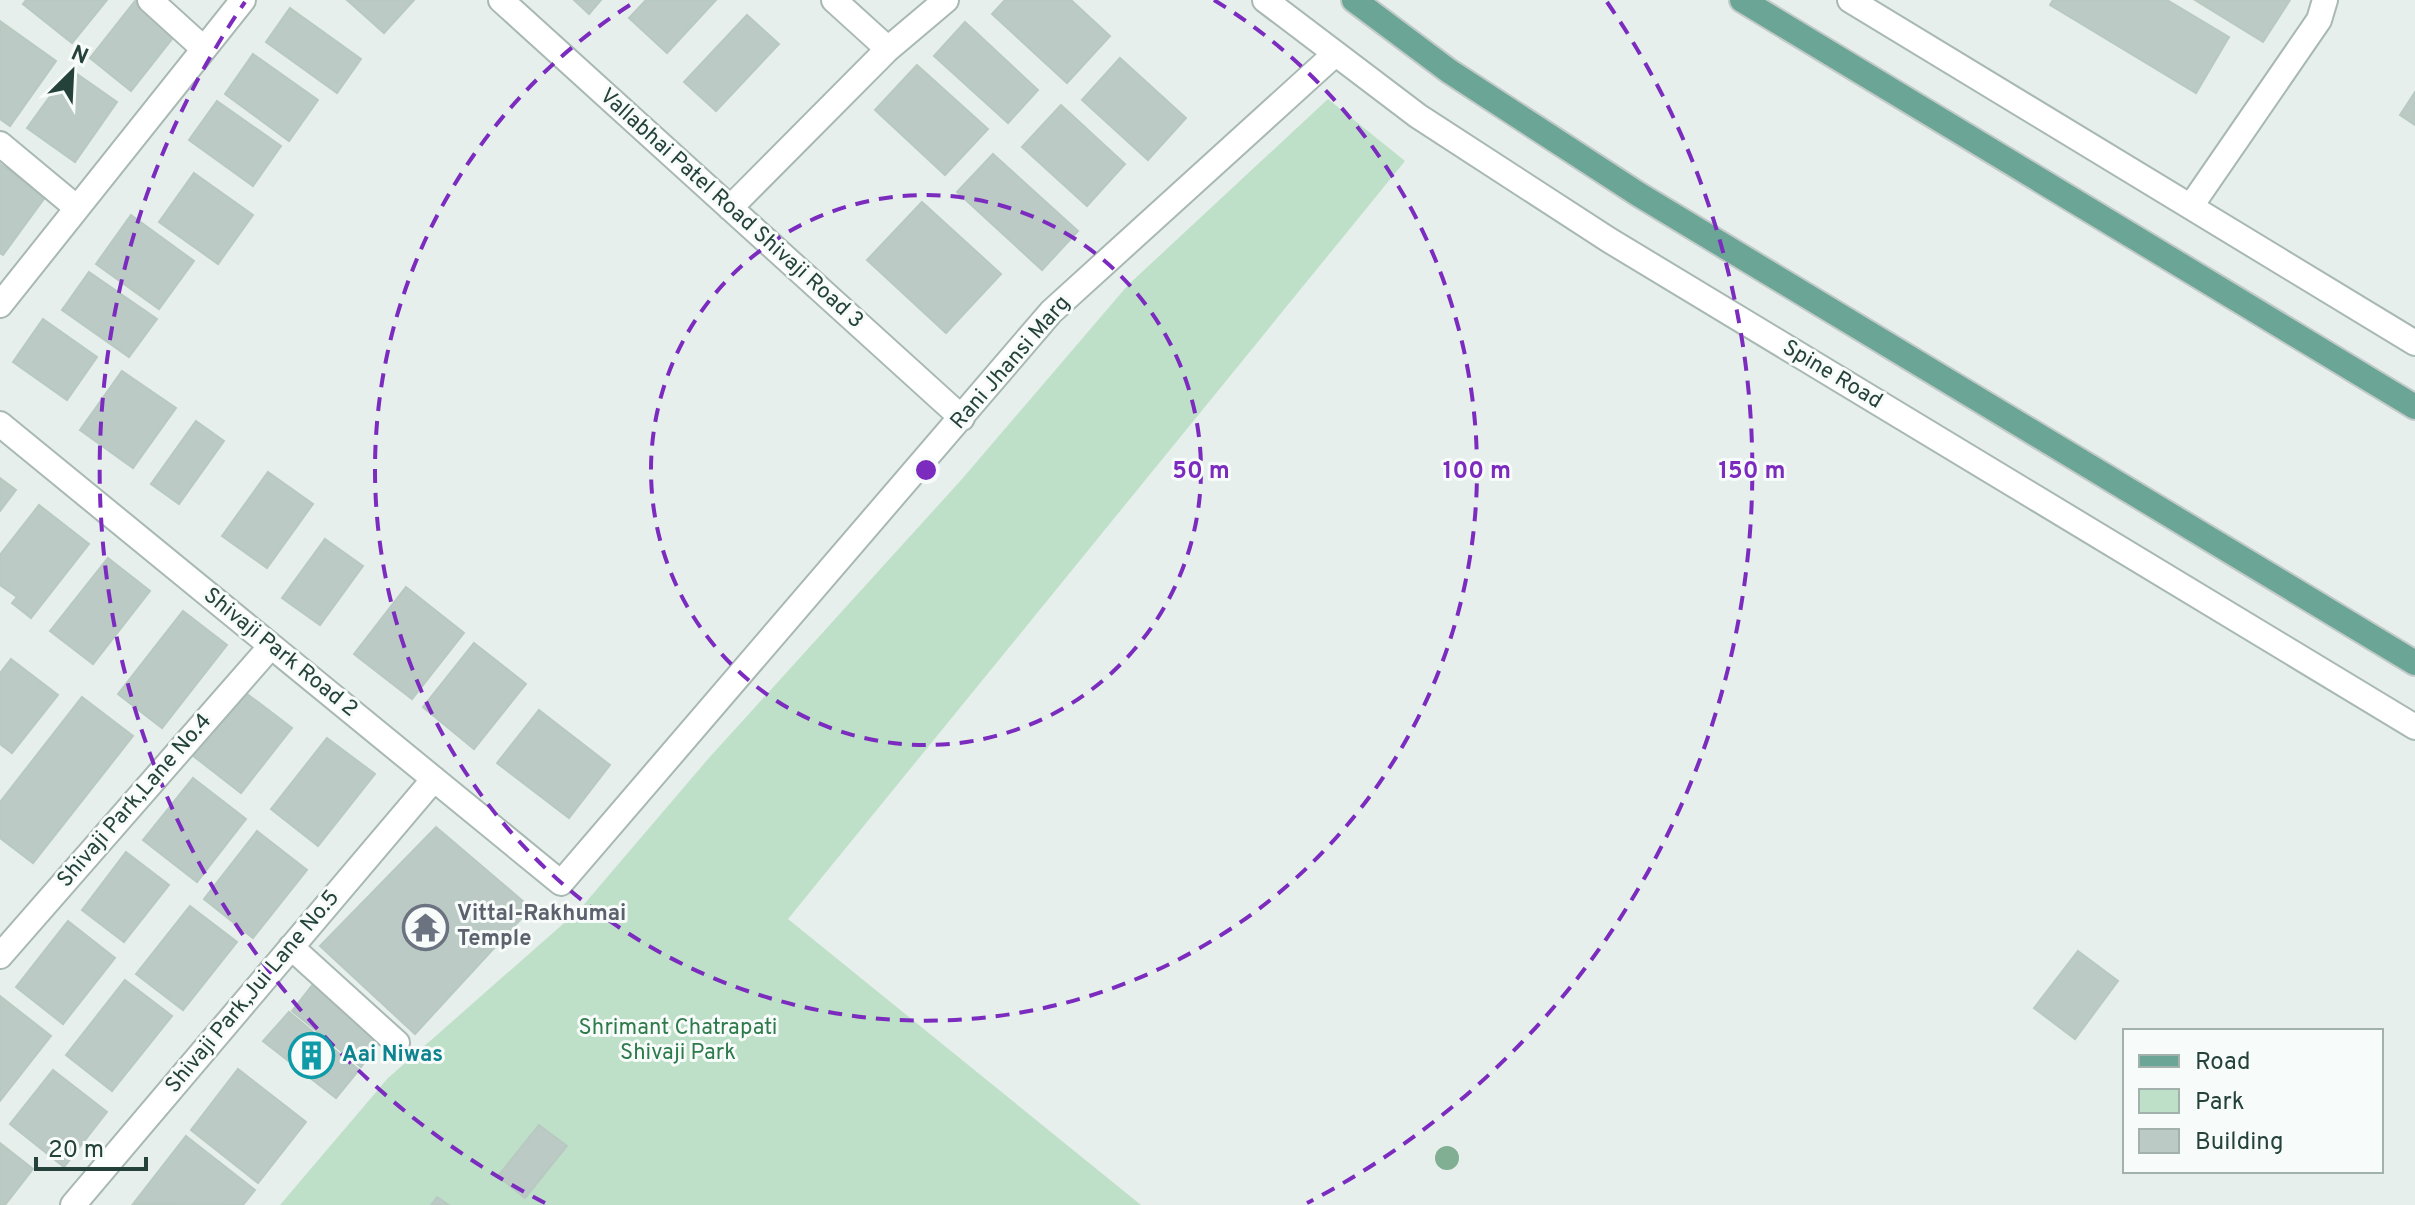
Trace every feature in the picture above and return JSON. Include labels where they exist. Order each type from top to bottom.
[{"type":"main road","points":[[1354,0],[1449,71],[1638,194],[2415,663]]},
{"type":"main road","points":[[1742,0],[2415,407]]},
{"type":"street","points":[[150,0],[204,49]]},
{"type":"street","points":[[0,305],[243,0]]},
{"type":"street","name":"Vallabhai Patel Road Shivaji Road 3","points":[[501,0],[962,418]]},
{"type":"street","points":[[834,0],[888,49]]},
{"type":"street","points":[[730,208],[888,49],[946,0]]},
{"type":"street","name":"Spine Road","points":[[1265,0],[1418,116],[1609,240],[2415,727]]},
{"type":"street","points":[[1850,0],[2415,343]]},
{"type":"street","points":[[2191,206],[2319,20],[2325,0]]},
{"type":"street","name":"Rani Jhansi Marg","points":[[561,883],[1051,312],[1335,54]]},
{"type":"street","points":[[0,144],[77,208]]},
{"type":"street","name":"Shivaji Park Road 2","points":[[0,424],[561,883]]},
{"type":"street","name":"Shivaji Park,Lane No.4","points":[[0,956],[271,646]]},
{"type":"street","name":"Shivaji Park,Jui Lane No.5","points":[[73,1205],[434,779]]},
{"type":"street","points":[[291,947],[397,1043]]},
{"type":"green space","name":"Shrimant Chatrapati Shivaji Park","points":[[1328,99],[1405,161],[788,919],[1141,1205],[280,1205],[388,1078],[580,909],[708,759],[962,479],[1128,285]]},
{"type":"building","points":[[26,0],[107,0],[72,43],[23,4]]},
{"type":"building","points":[[347,0],[414,0],[384,33]]},
{"type":"building","points":[[574,0],[601,0],[589,14]]},
{"type":"building","points":[[646,0],[716,0],[667,53],[629,18]]},
{"type":"building","points":[[1005,0],[1071,0],[1110,36],[1067,83],[992,14]]},
{"type":"building","points":[[2053,0],[2167,0],[2229,37],[2196,93],[2050,5]]},
{"type":"building","points":[[2195,0],[2290,0],[2263,42]]},
{"type":"building","points":[[135,1],[176,34],[131,91],[90,58]]},
{"type":"building","points":[[290,8],[361,59],[337,93],[266,42]]},
{"type":"building","points":[[747,15],[779,44],[716,111],[684,82]]},
{"type":"building","points":[[0,21],[56,61],[10,126],[0,119]]},
{"type":"building","points":[[965,22],[1038,90],[1008,123],[934,56]]},
{"type":"building","points":[[253,54],[318,100],[289,141],[225,94]]},
{"type":"building","points":[[1120,58],[1186,118],[1148,160],[1082,100]]},
{"type":"building","points":[[917,65],[988,129],[945,175],[875,110]]},
{"type":"building","points":[[70,69],[117,102],[75,162],[27,128]]},
{"type":"building","points":[[2415,92],[2415,125],[2400,115]]},
{"type":"building","points":[[217,101],[281,146],[253,186],[189,140]]},
{"type":"building","points":[[1061,105],[1125,164],[1087,206],[1022,147]]},
{"type":"building","points":[[993,154],[1078,231],[1042,270],[957,192]]},
{"type":"building","points":[[0,164],[46,196],[3,255],[0,253]]},
{"type":"building","points":[[194,173],[253,215],[218,264],[159,222]]},
{"type":"building","points":[[922,202],[1001,274],[946,333],[867,260]]},
{"type":"building","points":[[131,215],[194,261],[159,309],[96,264]]},
{"type":"building","points":[[89,272],[157,319],[129,357],[62,310]]},
{"type":"building","points":[[43,319],[97,357],[67,400],[13,362]]},
{"type":"building","points":[[122,371],[176,408],[133,468],[80,430]]},
{"type":"building","points":[[196,421],[224,441],[179,504],[151,484]]},
{"type":"building","points":[[268,472],[313,504],[267,568],[222,536]]},
{"type":"building","points":[[0,478],[16,490],[0,511]]},
{"type":"building","points":[[39,505],[89,544],[31,618],[12,603],[17,597],[0,585],[0,555]]},
{"type":"building","points":[[325,539],[363,566],[320,625],[282,598]]},
{"type":"building","points":[[108,558],[150,591],[93,664],[50,631]]},
{"type":"building","points":[[406,587],[464,633],[412,699],[354,654]]},
{"type":"building","points":[[183,611],[227,645],[162,728],[118,694]]},
{"type":"building","points":[[474,643],[526,684],[474,749],[423,707]]},
{"type":"building","points":[[11,659],[58,695],[12,753],[0,744],[0,673]]},
{"type":"building","points":[[242,690],[292,728],[241,793],[192,755]]},
{"type":"building","points":[[82,697],[133,736],[33,863],[0,838],[0,802]]},
{"type":"building","points":[[539,710],[610,765],[569,818],[497,763]]},
{"type":"building","points":[[327,738],[375,774],[318,846],[271,809]]},
{"type":"building","points":[[193,778],[246,819],[197,882],[143,840]]},
{"type":"building","name":"Vittal-Rakhumai Temple","points":[[436,827],[531,908],[415,1034],[320,946]]},
{"type":"building","points":[[257,831],[307,870],[253,938],[204,899]]},
{"type":"building","points":[[126,852],[169,885],[124,942],[82,910]]},
{"type":"building","points":[[190,906],[237,942],[183,1010],[136,974]]},
{"type":"building","points":[[68,921],[115,958],[63,1024],[16,987]]},
{"type":"building","points":[[2078,951],[2118,981],[2075,1039],[2034,1008]]},
{"type":"building","points":[[125,980],[172,1016],[112,1091],[66,1055]]},
{"type":"building","points":[[314,983],[380,1041],[361,1067],[292,1011]]},
{"type":"building","points":[[0,996],[51,1036],[0,1101]]},
{"type":"building","name":"Aai Niwas","points":[[289,1012],[359,1070],[336,1098],[263,1041]]},
{"type":"building","points":[[238,1069],[306,1122],[258,1183],[191,1130]]},
{"type":"building","points":[[53,1070],[107,1112],[64,1167],[10,1124]]},
{"type":"building","points":[[539,1125],[567,1146],[525,1198],[498,1176]]},
{"type":"building","points":[[186,1136],[255,1190],[243,1205],[133,1204]]},
{"type":"building","points":[[0,1143],[33,1169],[5,1205],[0,1205]]},
{"type":"building","points":[[437,1197],[449,1205],[431,1205]]},
{"type":"place","name":"Vittal-Rakhumai Temple","points":[[426,927]]},
{"type":"place","name":"Aai Niwas","points":[[311,1055]]}]
